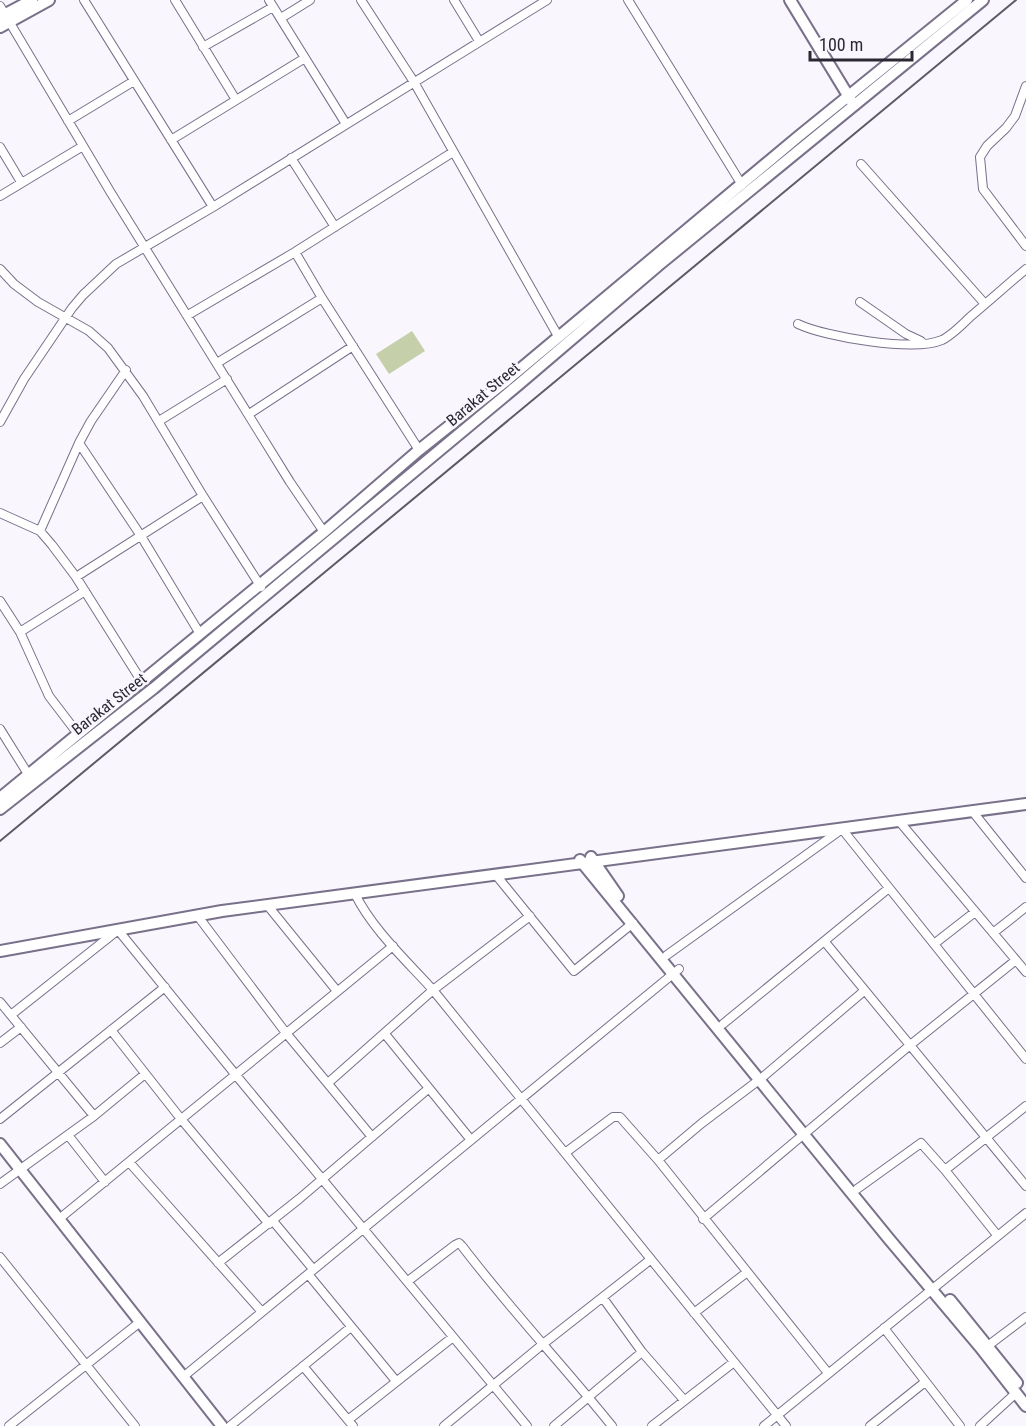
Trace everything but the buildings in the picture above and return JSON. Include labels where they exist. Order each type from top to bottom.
[{"type":"street","points":[[3,17],[32,0]]},
{"type":"street","points":[[3,17],[49,0]]},
{"type":"street","points":[[84,0],[213,207]]},
{"type":"street","points":[[175,0],[236,100]]},
{"type":"street","points":[[280,18],[310,0]]},
{"type":"street","points":[[361,0],[414,82],[558,336]]},
{"type":"street","points":[[454,0],[479,41]]},
{"type":"street","points":[[0,422],[5,410],[65,318],[83,295],[106,273],[144,246],[213,207],[479,41],[534,4],[547,0]]},
{"type":"street","points":[[628,0],[742,185]]},
{"type":"street","points":[[790,0],[854,99]]},
{"type":"street","points":[[799,0],[854,99]]},
{"type":"street","name":"Barakat Street","points":[[0,798],[200,634],[263,590],[854,99],[968,0]]},
{"type":"street","name":"Barakat Street","points":[[0,809],[154,688],[324,532],[419,450],[742,185],[983,0]]},
{"type":"street","points":[[203,47],[271,3],[346,124]]},
{"type":"street","points":[[3,17],[290,482],[324,532]]},
{"type":"street","points":[[171,140],[305,58]]},
{"type":"street","points":[[68,121],[134,81]]},
{"type":"street","points":[[1026,86],[1015,116],[980,157],[983,189],[1026,246]]},
{"type":"street","points":[[0,196],[83,146]]},
{"type":"street","points":[[0,147],[21,182]]},
{"type":"street","points":[[188,315],[295,252],[453,152]]},
{"type":"street","points":[[291,158],[335,227]]},
{"type":"street","points":[[861,164],[985,304]]},
{"type":"street","points":[[295,252],[419,450]]},
{"type":"street","points":[[0,269],[14,284],[89,332],[108,348],[126,370],[159,421],[203,496],[263,590]]},
{"type":"street","points":[[798,324],[822,333],[872,342],[940,340],[948,336],[1026,269]]},
{"type":"street","points":[[218,363],[322,298]]},
{"type":"street","points":[[860,302],[906,334],[925,342]]},
{"type":"street","points":[[249,414],[352,346]]},
{"type":"street","points":[[40,531],[79,443],[91,421],[126,370]]},
{"type":"street","points":[[159,421],[227,379]]},
{"type":"street","points":[[0,402],[5,410]]},
{"type":"street","points":[[79,443],[141,536],[200,634]]},
{"type":"street","points":[[76,577],[203,496]]},
{"type":"street","points":[[0,513],[40,531],[76,577],[142,681]]},
{"type":"street","points":[[20,632],[85,591]]},
{"type":"street","points":[[0,601],[20,632],[49,696],[78,734]]},
{"type":"street","points":[[0,729],[28,774]]},
{"type":"street","points":[[0,946],[88,932],[118,930],[197,915],[496,875],[586,860],[1026,799]]},
{"type":"street","points":[[0,951],[194,910],[1026,804]]},
{"type":"street","points":[[973,812],[1026,878]]},
{"type":"street","points":[[899,821],[1026,972]]},
{"type":"street","points":[[842,829],[1026,1059]]},
{"type":"street","points":[[667,955],[842,829]]},
{"type":"street","points":[[586,860],[633,923],[723,1024],[762,1078]]},
{"type":"street","points":[[586,860],[667,955],[676,971],[762,1078],[934,1287],[989,1346],[1021,1394],[1026,1406]]},
{"type":"street","points":[[496,875],[574,971],[633,923]]},
{"type":"street","points":[[723,1024],[889,888]]},
{"type":"street","points":[[355,894],[360,905],[393,946],[433,990],[786,1426]]},
{"type":"street","points":[[268,906],[337,991]]},
{"type":"street","points":[[993,933],[1026,907]]},
{"type":"street","points":[[934,944],[975,912]]},
{"type":"street","points":[[197,915],[286,1033],[372,1137]]},
{"type":"street","points":[[328,1083],[433,990],[530,916]]},
{"type":"street","points":[[118,930],[526,1426]]},
{"type":"street","points":[[11,1015],[118,930]]},
{"type":"street","points":[[825,942],[1026,1186]]},
{"type":"street","points":[[59,1219],[393,946]]},
{"type":"street","points":[[703,1219],[909,1046],[1016,960]]},
{"type":"street","points":[[183,1377],[676,971]]},
{"type":"street","points":[[0,1119],[165,987]]},
{"type":"street","points":[[658,1160],[702,1123],[762,1078],[864,992]]},
{"type":"street","points":[[0,1002],[94,1116]]},
{"type":"street","points":[[0,1043],[21,1027]]},
{"type":"street","points":[[111,1030],[181,1119],[271,1222],[351,1327],[396,1381]]},
{"type":"street","points":[[385,1034],[471,1140]]},
{"type":"street","points":[[0,1184],[94,1116],[145,1074]]},
{"type":"street","points":[[218,1263],[322,1180],[429,1089]]},
{"type":"street","points":[[945,1170],[1026,1106]]},
{"type":"street","points":[[565,1154],[617,1115],[620,1117],[658,1160],[828,1373]]},
{"type":"street","points":[[807,1132],[857,1189],[980,1347],[1021,1394]]},
{"type":"street","points":[[68,1135],[105,1182]]},
{"type":"street","points":[[857,1189],[921,1143],[998,1235]]},
{"type":"street","points":[[0,1144],[222,1426]]},
{"type":"street","points":[[129,1162],[262,1312]]},
{"type":"street","points":[[764,1426],[1026,1213]]},
{"type":"street","points":[[408,1281],[459,1244],[517,1316],[612,1426]]},
{"type":"street","points":[[0,1257],[135,1426]]},
{"type":"street","points":[[444,1426],[650,1260]]},
{"type":"street","points":[[694,1313],[746,1273]]},
{"type":"street","points":[[603,1298],[642,1352],[684,1400]]},
{"type":"street","points":[[989,1346],[1026,1317]]},
{"type":"street","points":[[9,1426],[140,1322]]},
{"type":"street","points":[[230,1426],[351,1327]]},
{"type":"street","points":[[884,1328],[960,1426]]},
{"type":"street","points":[[303,1366],[350,1423],[396,1381],[453,1337]]},
{"type":"street","points":[[554,1426],[642,1352]]},
{"type":"street","points":[[652,1426],[734,1362]]},
{"type":"street","points":[[870,1426],[925,1382]]},
{"type":"street","points":[[980,1426],[1021,1394]]},
{"type":"green space","points":[[412,331],[425,351],[389,374],[376,354]]},
{"type":"railway","points":[[0,841],[1016,0]]}]
